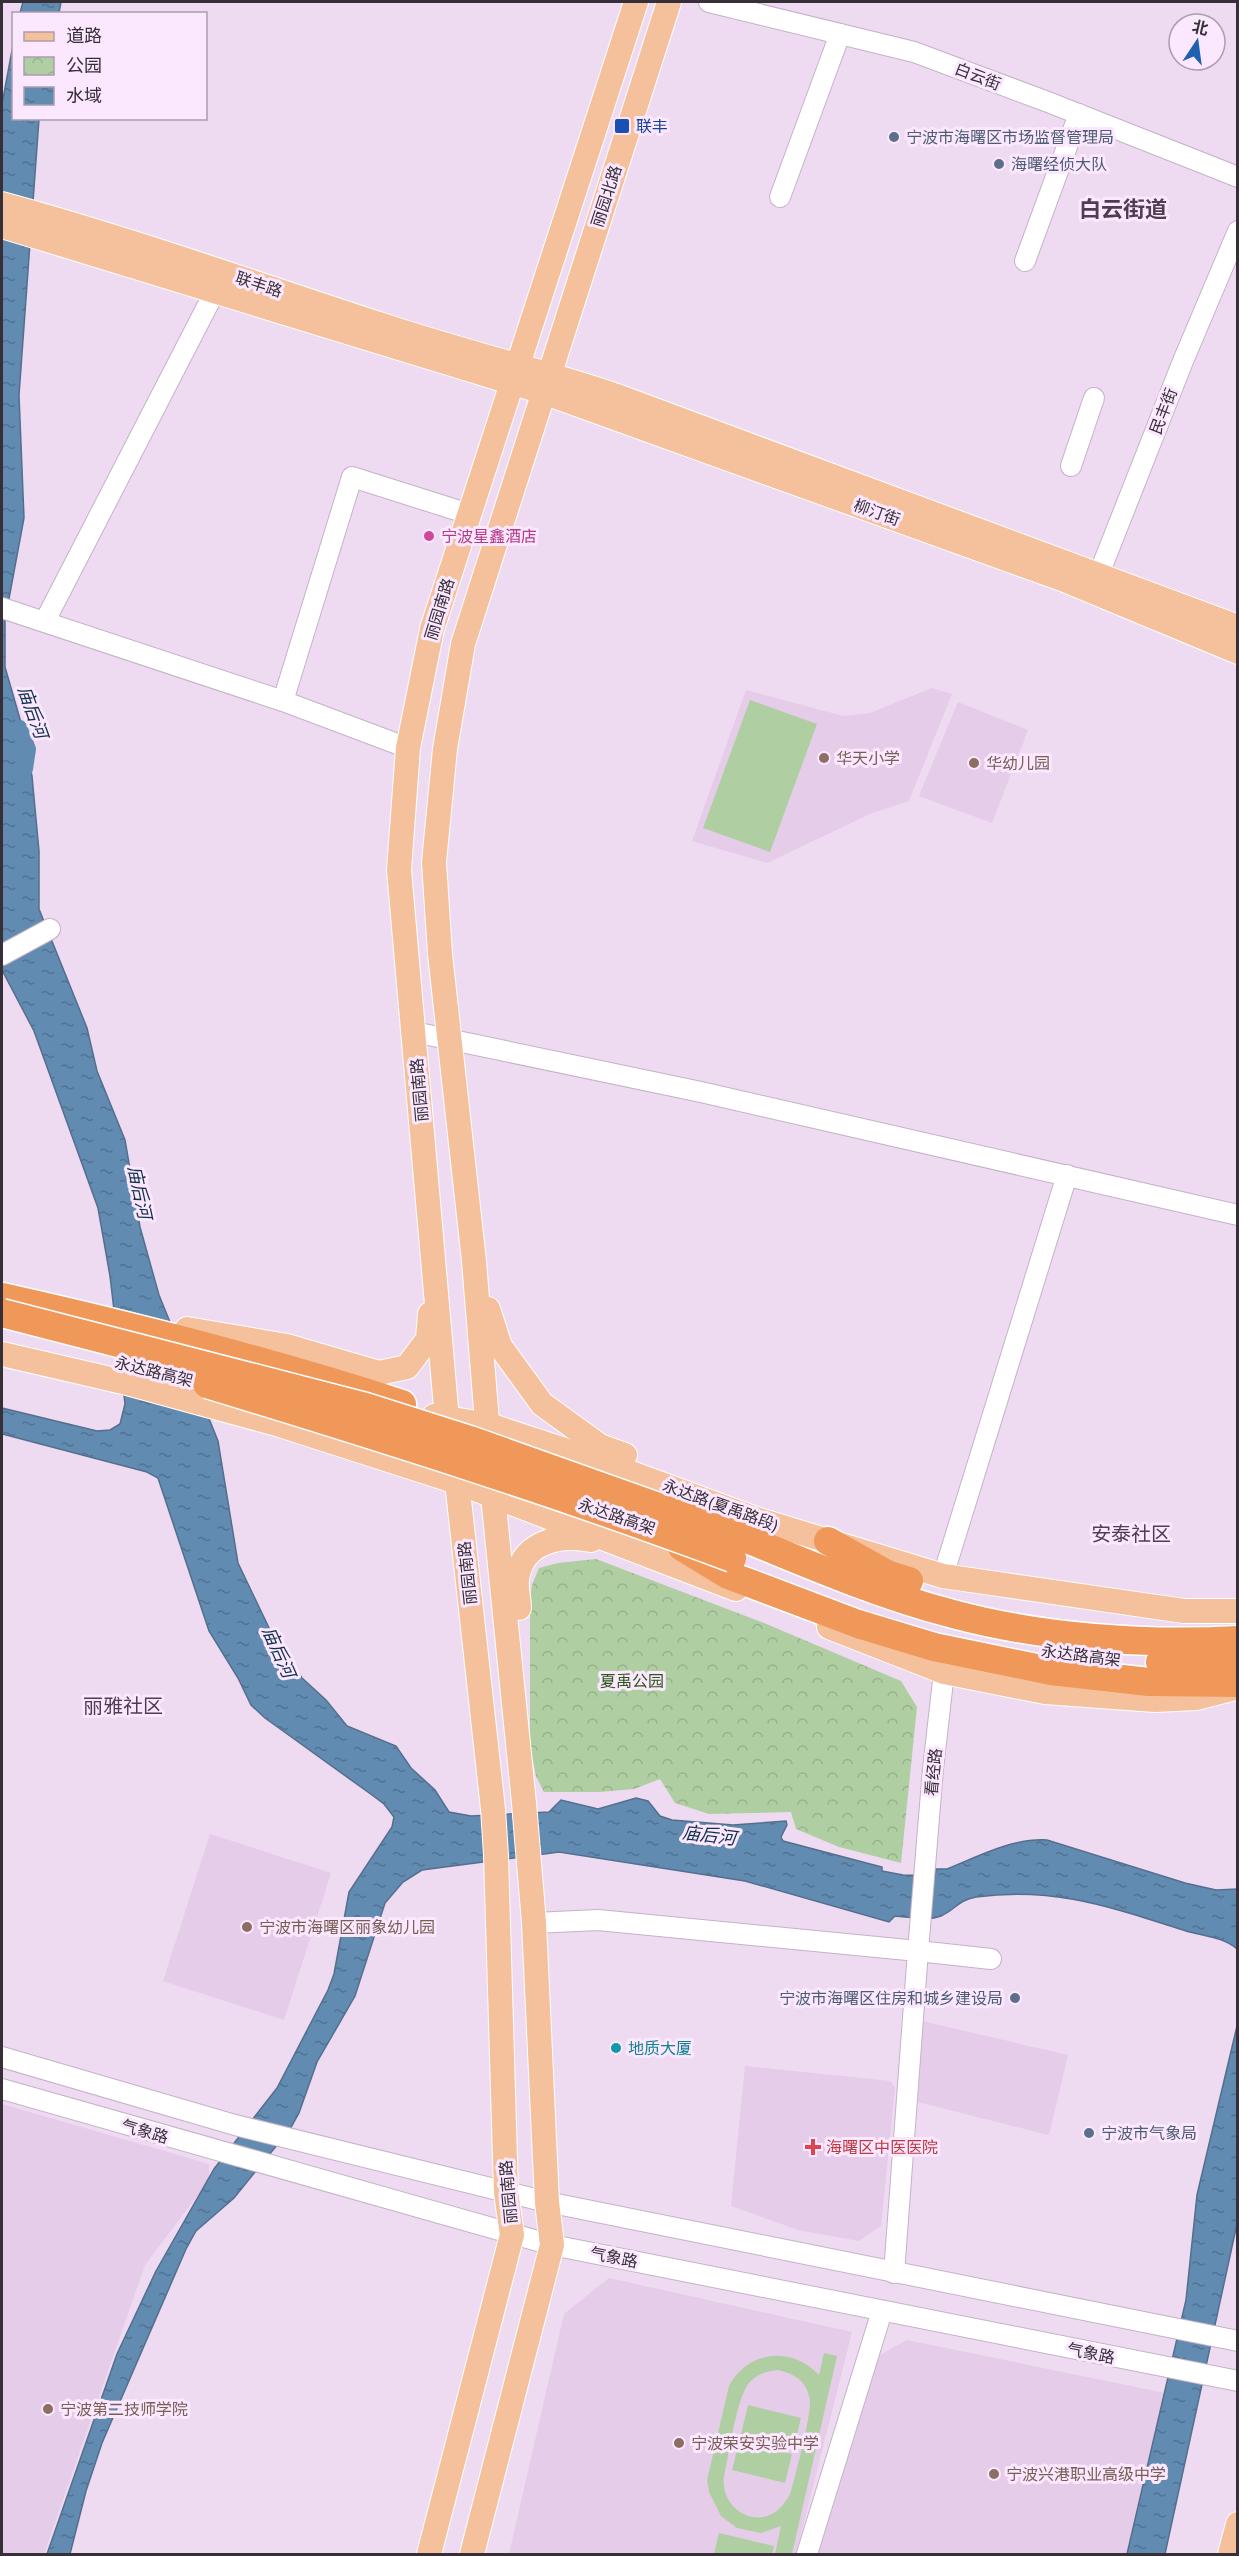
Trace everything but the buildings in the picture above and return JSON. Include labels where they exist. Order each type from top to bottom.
[{"type":"highway","points":[[2,1297],[96,1318],[310,1374],[447,1419]]},
{"type":"highway","name":"永达路高架","points":[[2,1313],[366,1407],[503,1451],[739,1547],[882,1617],[944,1635],[1097,1659],[1170,1663],[1238,1662]]},
{"type":"highway","name":"永达路高架","points":[[2,1332],[206,1384],[405,1444],[650,1527],[739,1547],[829,1573],[953,1614],[1016,1627],[1079,1635],[1201,1642],[1238,1640]]},
{"type":"highway","points":[[828,1541],[887,1574],[965,1599],[1013,1609],[1100,1619],[1201,1642]]},
{"type":"highway","points":[[739,1547],[858,1624],[934,1647],[1051,1671],[1149,1682],[1238,1683]]},
{"type":"main road","name":"丽园北路","points":[[515,374],[636,2]]},
{"type":"main road","name":"丽园北路","points":[[545,382],[669,2]]},
{"type":"main road","name":"联丰路","points":[[2,204],[99,231],[386,326],[515,374]]},
{"type":"main road","name":"联丰路","points":[[2,226],[214,293],[515,374]]},
{"type":"main road","name":"柳汀街","points":[[515,374],[545,382],[1093,582],[1238,627]]},
{"type":"main road","name":"丽园南路","points":[[429,2554],[512,2235],[506,2192],[493,1809],[457,1482],[447,1419],[399,870],[408,748],[432,629],[515,374]]},
{"type":"main road","name":"丽园南路","points":[[534,1923],[493,1496],[474,1261],[440,954],[434,862],[445,749],[463,644],[545,382]]},
{"type":"main road","name":"柳汀街","points":[[1093,582],[1238,652]]},
{"type":"main road","points":[[474,1261],[500,1347],[542,1404],[600,1446],[686,1477],[739,1547]]},
{"type":"main road","points":[[2,1305],[287,1346],[379,1373],[407,1366],[428,1339],[435,1264]]},
{"type":"main road","points":[[2,1284],[121,1323]]},
{"type":"main road","name":"永达路(夏禹路段)","points":[[121,1323],[212,1357],[447,1419],[489,1425],[604,1463],[739,1547],[828,1541],[943,1576],[1184,1611],[1238,1611]]},
{"type":"main road","points":[[2,1354],[23,1357],[280,1425],[457,1482],[944,1672],[1045,1692],[1155,1700],[1197,1698],[1238,1688]]},
{"type":"main road","points":[[516,1733],[524,1678],[517,1580],[527,1555],[536,1546],[548,1540],[562,1539],[585,1539],[631,1548]]},
{"type":"main road","points":[[472,2554],[552,2245],[547,2202],[534,1923]]},
{"type":"main road","points":[[1230,2554],[1238,2524]]},
{"type":"street","name":"白云街","points":[[709,2],[914,52],[1238,177]]},
{"type":"street","points":[[780,197],[840,34]]},
{"type":"street","points":[[1025,261],[1079,114]]},
{"type":"street","name":"民丰街","points":[[1093,582],[1238,231]]},
{"type":"street","points":[[48,622],[214,293]]},
{"type":"street","points":[[1071,466],[1094,398]]},
{"type":"street","points":[[283,701],[352,477],[469,514]]},
{"type":"street","points":[[2,608],[283,701],[408,748]]},
{"type":"street","points":[[2,955],[50,929]]},
{"type":"street","points":[[414,1032],[701,1092],[1238,1215]]},
{"type":"street","points":[[943,1576],[1067,1175]]},
{"type":"street","name":"看经路","points":[[894,2273],[919,1928],[944,1672]]},
{"type":"street","points":[[534,1923],[598,1920],[991,1959]]},
{"type":"street","name":"气象路","points":[[2,2057],[235,2125],[547,2202],[1238,2342]]},
{"type":"street","name":"气象路","points":[[2,2090],[552,2245],[1235,2381]]},
{"type":"street","points":[[807,2554],[882,2311]]},
{"type":"shaded area","name":"华天小学","points":[[932,688],[952,694],[909,801],[872,813],[767,863],[692,841],[746,690],[843,716],[870,713]]},
{"type":"shaded area","name":"华幼儿园","points":[[958,702],[1028,730],[992,823],[919,796]]},
{"type":"shaded area","name":"宁波市海曙区丽象幼儿园","points":[[210,1834],[331,1873],[284,2020],[163,1981]]},
{"type":"shaded area","points":[[922,2021],[1068,2055],[1049,2135],[918,2102]]},
{"type":"shaded area","name":"海曙区中医医院","points":[[745,2066],[890,2081],[895,2087],[881,2226],[859,2241],[798,2230],[731,2206]]},
{"type":"shaded area","name":"宁波第二技师学院","points":[[2,2104],[209,2164],[209,2180],[145,2265],[44,2554],[2,2554]]},
{"type":"shaded area","name":"宁波荣安实验中学","points":[[609,2278],[852,2332],[796,2554],[509,2554],[564,2314]]},
{"type":"shaded area","name":"宁波兴港职业高级中学","points":[[907,2340],[1165,2393],[1128,2554],[817,2554],[878,2356]]},
{"type":"green space","points":[[750,700],[817,724],[770,852],[703,828]]},
{"type":"green space","name":"夏禹公园","points":[[596,1559],[764,1623],[901,1681],[917,1707],[901,1863],[839,1847],[796,1829],[791,1812],[709,1814],[675,1803],[660,1779],[634,1789],[600,1792],[544,1792],[536,1776],[530,1746],[530,1597],[532,1585],[539,1568],[558,1563]]},
{"type":"green space","points":[[824,2353],[837,2356],[792,2554],[775,2554],[781,2526],[761,2533],[737,2528],[721,2516],[709,2492],[707,2480],[729,2386],[747,2365],[771,2356],[796,2359],[819,2375]],"holes":[[[778,2370],[792,2374],[799,2379],[808,2393],[810,2404],[805,2435],[790,2494],[773,2514],[752,2517],[743,2514],[728,2499],[724,2489],[724,2477],[744,2391],[755,2377]]]},
{"type":"green space","points":[[748,2405],[801,2418],[794,2447],[741,2434]]},
{"type":"green space","points":[[739,2442],[792,2454],[785,2483],[732,2470]]},
{"type":"green space","points":[[719,2533],[774,2546],[772,2554],[714,2554]]},
{"type":"water","points":[[23,2],[61,2],[59,12],[20,12]]},
{"type":"water","points":[[12,50],[12,120],[39,120],[19,395],[24,518],[5,620],[5,667],[24,733],[32,776],[39,851],[39,909],[87,1028],[97,1071],[125,1140],[140,1227],[159,1295],[218,1441],[238,1563],[271,1632],[302,1678],[326,1700],[347,1726],[396,1746],[411,1768],[435,1790],[449,1812],[471,1816],[549,1812],[561,1800],[598,1809],[636,1798],[648,1801],[660,1816],[672,1820],[733,1825],[786,1821],[787,1825],[781,1837],[783,1841],[882,1867],[882,1871],[903,1875],[935,1876],[936,1869],[947,1869],[1008,1845],[1047,1840],[1185,1883],[1216,1890],[1237,1889],[1237,1949],[1213,1937],[1108,1907],[1032,1894],[976,1897],[965,1900],[941,1916],[918,1918],[895,1916],[889,1922],[745,1881],[559,1852],[422,1870],[403,1882],[385,1903],[355,1996],[317,2062],[299,2113],[290,2129],[234,2198],[196,2231],[186,2249],[102,2443],[86,2491],[70,2554],[47,2554],[117,2354],[156,2271],[214,2169],[277,2088],[328,1990],[334,1974],[349,1892],[392,1827],[394,1817],[384,1804],[265,1718],[251,1705],[238,1678],[209,1631],[158,1478],[147,1472],[2,1434],[2,1408],[97,1431],[110,1430],[120,1424],[125,1404],[110,1276],[98,1208],[34,1031],[2,970],[2,104]]},
{"type":"water","points":[[1237,2026],[1237,2224],[1165,2554],[1127,2554],[1186,2300],[1197,2195]]},
{"type":"waterway","name":"庙后河","points":[[20,727],[29,749],[26,769]]},
{"type":"place","name":"联丰","points":[[622,126]]},
{"type":"place","name":"宁波市海曙区市场监督管理局","points":[[894,137]]},
{"type":"place","name":"海曙经侦大队","points":[[999,164]]},
{"type":"place","name":"宁波星鑫酒店","points":[[429,536]]},
{"type":"place","name":"华天小学","points":[[824,758]]},
{"type":"place","name":"华幼儿园","points":[[974,763]]},
{"type":"place","name":"宁波市海曙区丽象幼儿园","points":[[247,1927]]},
{"type":"place","name":"宁波市海曙区住房和城乡建设局","points":[[1015,1998]]},
{"type":"place","name":"地质大厦","points":[[616,2048]]},
{"type":"place","name":"宁波市气象局","points":[[1089,2133]]},
{"type":"place","name":"海曙区中医医院","points":[[813,2147]]},
{"type":"place","name":"宁波第二技师学院","points":[[48,2409]]},
{"type":"place","name":"宁波荣安实验中学","points":[[679,2443]]},
{"type":"place","name":"宁波兴港职业高级中学","points":[[994,2474]]},
{"type":"district","name":"白云街道","points":[[1123,209]]},
{"type":"district","name":"安泰社区","points":[[1131,1533]]},
{"type":"district","name":"丽雅社区","points":[[123,1705]]}]
